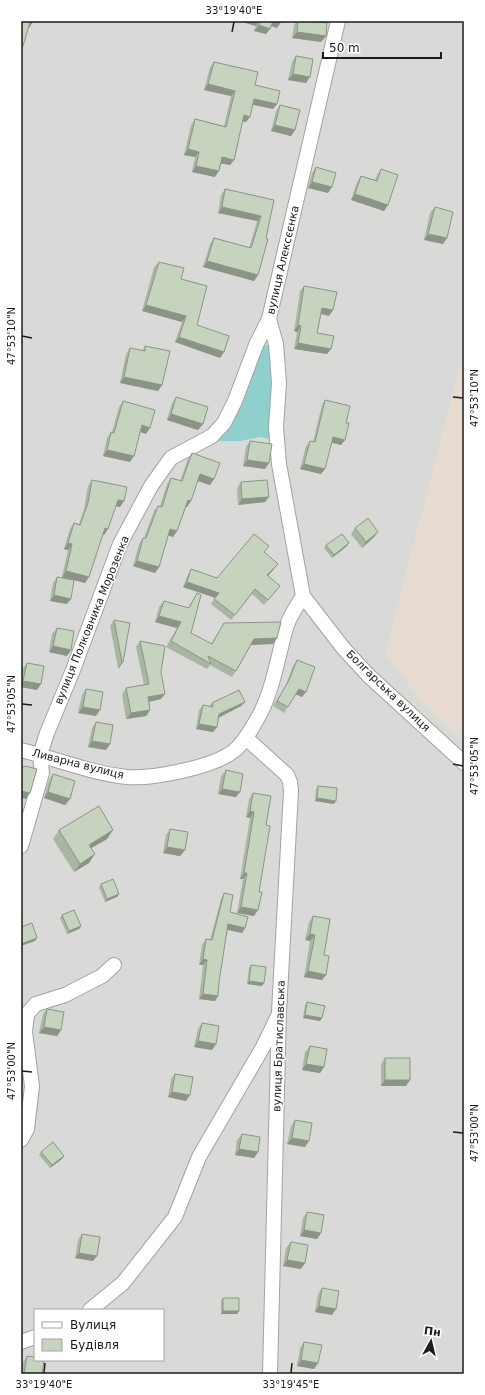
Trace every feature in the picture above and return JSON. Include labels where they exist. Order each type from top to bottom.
[{"type":"street","name":"вулиця Алексєєнка","points":[[303,596],[279,464],[276,427],[279,383],[276,344],[269,319],[338,21]]},
{"type":"street","name":"вулиця Полковника Морозенка","points":[[21,846],[42,773],[40,755],[47,733],[73,670],[120,544],[151,486],[171,458],[212,436],[224,423],[235,401],[256,345],[269,319]]},
{"type":"street","name":"Ливарна вулиця","points":[[21,750],[115,775],[129,777],[151,776],[186,770],[216,760],[234,750],[246,738],[261,712],[272,684],[286,626],[303,596]]},
{"type":"street","name":"Болгарська вулиця","points":[[303,596],[344,649],[369,676],[464,763]]},
{"type":"street","name":"вулиця Братиславська","points":[[246,738],[287,775],[290,782],[291,791],[279,1012],[270,1374]]},
{"type":"street","points":[[21,1140],[27,1129],[32,1086],[25,1032],[27,1014],[36,1004],[65,995],[102,976],[114,965]]},
{"type":"street","points":[[91,1309],[123,1283],[175,1218],[199,1157],[263,1047],[279,1012]]},
{"type":"street","points":[[21,1342],[34,1337]]},
{"type":"shaded area","points":[[21,21],[464,21],[464,351],[386,654],[419,699],[464,742],[464,1374],[21,1374]]},
{"type":"shaded area","points":[[261,345],[271,345],[271,439],[261,437],[240,441],[217,441]]},
{"type":"shaded area","points":[[464,351],[464,742],[419,699],[386,654]]},
{"type":"building","points":[[21,21],[33,21],[30,22],[23,46],[21,45]]},
{"type":"building","points":[[260,21],[273,21],[270,29],[259,25]]},
{"type":"building","points":[[298,21],[327,23],[326,36],[297,32]]},
{"type":"building","points":[[296,56],[313,59],[310,77],[293,74]]},
{"type":"building","points":[[214,62],[258,72],[255,85],[280,91],[277,104],[254,99],[250,117],[244,115],[234,160],[222,157],[219,171],[196,166],[199,152],[188,149],[195,119],[226,127],[235,91],[208,84]]},
{"type":"building","points":[[280,105],[300,110],[295,130],[275,125]]},
{"type":"building","points":[[316,167],[336,173],[332,187],[312,182]]},
{"type":"building","points":[[381,169],[398,175],[388,205],[355,194],[361,176],[377,181]]},
{"type":"building","points":[[225,189],[274,200],[266,238],[268,239],[258,275],[207,261],[214,238],[251,248],[261,216],[222,207]]},
{"type":"building","points":[[435,207],[453,212],[447,238],[428,234]]},
{"type":"building","points":[[159,262],[184,268],[181,279],[207,286],[197,325],[229,336],[224,352],[179,337],[186,316],[146,305]]},
{"type":"building","points":[[304,286],[337,292],[333,310],[322,308],[317,333],[334,336],[331,349],[298,343],[301,326],[298,325]]},
{"type":"building","points":[[145,346],[170,351],[162,385],[124,377],[130,348],[145,351]]},
{"type":"building","points":[[176,397],[208,407],[203,424],[171,414]]},
{"type":"building","points":[[325,400],[350,406],[346,423],[349,423],[345,440],[333,437],[325,469],[304,464],[310,441],[315,442]]},
{"type":"building","points":[[123,401],[155,410],[150,428],[142,425],[134,456],[107,450],[111,432],[114,433]]},
{"type":"building","points":[[250,441],[272,444],[269,463],[247,460]]},
{"type":"building","points":[[192,453],[220,463],[214,479],[200,474],[191,501],[188,500],[177,531],[170,529],[159,567],[137,561],[143,538],[146,538],[158,506],[162,507],[171,478],[182,481]]},
{"type":"building","points":[[92,480],[127,487],[124,501],[118,500],[108,529],[105,528],[89,577],[66,571],[72,544],[68,543],[74,523],[80,525],[88,503]]},
{"type":"building","points":[[267,480],[269,497],[242,499],[241,482]]},
{"type":"building","points":[[368,518],[378,532],[366,542],[355,528]]},
{"type":"building","points":[[254,534],[269,546],[264,552],[278,564],[267,575],[280,586],[268,600],[255,589],[235,615],[214,599],[219,593],[187,582],[191,569],[217,578]]},
{"type":"building","points":[[342,534],[349,543],[334,555],[326,545]]},
{"type":"building","points":[[57,577],[74,580],[71,599],[54,595]]},
{"type":"building","points":[[197,593],[201,595],[191,633],[212,644],[224,623],[281,622],[277,638],[254,639],[236,671],[208,656],[211,664],[171,641],[181,622],[159,616],[164,601],[189,608]]},
{"type":"building","points":[[114,620],[130,623],[123,662],[122,662]]},
{"type":"building","points":[[57,628],[74,631],[71,650],[53,646]]},
{"type":"building","points":[[140,641],[165,646],[161,672],[165,694],[148,697],[150,710],[131,713],[126,688],[149,684]]},
{"type":"building","points":[[297,660],[315,667],[306,692],[299,689],[288,707],[277,701],[289,680]]},
{"type":"building","points":[[27,663],[44,666],[41,684],[23,681]]},
{"type":"building","points":[[86,689],[103,692],[100,710],[83,707]]},
{"type":"building","points":[[239,690],[245,702],[219,714],[217,727],[199,724],[203,705],[213,707],[212,703]]},
{"type":"building","points":[[96,722],[113,725],[110,744],[92,741]]},
{"type":"building","points":[[21,766],[37,769],[30,793],[21,791]]},
{"type":"building","points":[[226,770],[243,774],[240,792],[222,789]]},
{"type":"building","points":[[53,774],[75,781],[70,799],[48,792]]},
{"type":"building","points":[[318,786],[337,788],[336,801],[317,798]]},
{"type":"building","points":[[253,793],[271,796],[266,825],[270,826],[259,892],[262,892],[258,910],[241,907],[247,873],[244,873],[254,812],[250,811]]},
{"type":"building","points":[[99,806],[113,830],[89,845],[95,854],[80,864],[59,830]]},
{"type":"building","points":[[170,829],[188,832],[185,850],[167,847]]},
{"type":"building","points":[[113,879],[119,894],[107,899],[101,884]]},
{"type":"building","points":[[224,893],[233,895],[230,912],[248,917],[245,928],[228,924],[218,996],[203,994],[207,960],[203,959],[206,939],[212,940]]},
{"type":"building","points":[[74,910],[81,926],[69,931],[62,915]]},
{"type":"building","points":[[313,916],[330,919],[324,955],[329,956],[326,975],[308,971],[315,935],[310,934]]},
{"type":"building","points":[[32,923],[37,938],[21,944],[21,927]]},
{"type":"building","points":[[251,965],[266,967],[264,983],[249,981]]},
{"type":"building","points":[[307,1002],[325,1006],[322,1018],[305,1015]]},
{"type":"building","points":[[47,1009],[64,1012],[61,1030],[44,1027]]},
{"type":"building","points":[[202,1023],[219,1026],[216,1044],[198,1041]]},
{"type":"building","points":[[310,1046],[327,1049],[324,1067],[306,1064]]},
{"type":"building","points":[[385,1058],[410,1058],[410,1080],[385,1080]]},
{"type":"building","points":[[175,1074],[193,1077],[190,1095],[172,1092]]},
{"type":"building","points":[[295,1120],[312,1123],[309,1141],[292,1138]]},
{"type":"building","points":[[242,1134],[260,1137],[258,1152],[239,1149]]},
{"type":"building","points":[[53,1142],[64,1156],[52,1165],[41,1152]]},
{"type":"building","points":[[307,1212],[324,1215],[321,1233],[304,1230]]},
{"type":"building","points":[[82,1234],[100,1237],[97,1256],[79,1253]]},
{"type":"building","points":[[291,1242],[308,1245],[305,1263],[287,1260]]},
{"type":"building","points":[[322,1288],[339,1291],[336,1309],[319,1306]]},
{"type":"building","points":[[223,1298],[239,1298],[239,1311],[223,1311]]},
{"type":"building","points":[[304,1342],[322,1345],[318,1363],[301,1360]]},
{"type":"building","points":[[27,1356],[34,1357],[34,1361],[44,1361],[42,1374],[24,1374]]}]
